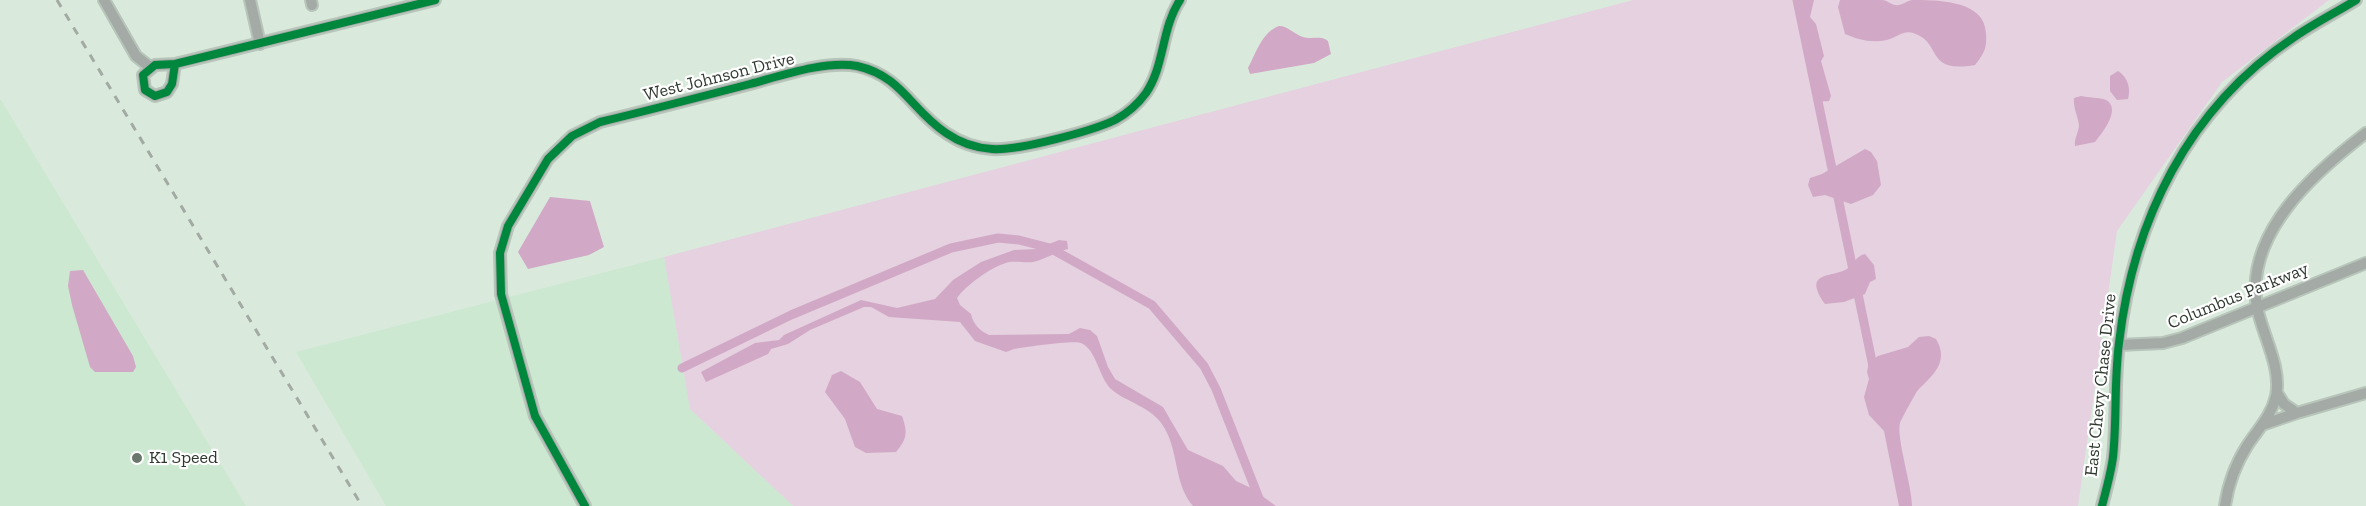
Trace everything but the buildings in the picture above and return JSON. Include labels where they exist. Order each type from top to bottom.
[{"type":"street","points":[[104,0],[136,56],[150,67]]},
{"type":"street","points":[[250,0],[260,44]]},
{"type":"street","points":[[175,64],[170,88],[160,95],[149,93],[142,84],[143,75],[150,67],[175,64],[435,0]]},
{"type":"street","name":"West Johnson Drive","points":[[585,506],[535,416],[501,294],[499,271],[500,253],[508,226],[559,146],[572,136],[600,122],[809,69],[854,66],[873,71],[897,84],[930,120],[955,139],[991,150],[1016,147],[1102,125],[1131,110],[1147,90],[1159,66],[1167,25],[1180,0]]},
{"type":"street","name":"East Chevy Chase Drive","points":[[2102,506],[2112,458],[2119,345],[2136,253],[2161,188],[2190,142],[2217,106],[2270,56],[2294,38],[2356,0]]},
{"type":"street","points":[[2224,506],[2227,488],[2239,459],[2265,424],[2277,393],[2275,371],[2257,307],[2255,281],[2267,244],[2282,214],[2314,175],[2366,133]]},
{"type":"street","name":"Columbus Parkway","points":[[2119,345],[2163,344],[2182,338],[2366,263]]},
{"type":"street","points":[[2277,393],[2284,404],[2297,413]]},
{"type":"street","points":[[2265,424],[2366,393]]},
{"type":"shaded area","points":[[1633,0],[2329,0],[2222,82],[2117,231],[2078,506],[793,506],[690,409],[664,257]]},
{"type":"shaded area","points":[[1794,0],[1814,0],[1810,17],[1816,24],[1824,56],[1821,61],[1831,96],[1829,101],[1815,102],[1809,74],[1813,68],[1812,61],[1806,58],[1801,27],[1804,22],[1802,13],[1797,12]]},
{"type":"shaded area","points":[[1840,0],[1882,0],[1897,5],[1912,0],[1955,3],[1974,11],[1981,18],[1986,33],[1985,48],[1975,65],[1959,67],[1941,61],[1922,37],[1913,33],[1881,41],[1855,38],[1845,34],[1838,7]]},
{"type":"shaded area","points":[[1279,26],[1303,37],[1325,39],[1328,41],[1331,54],[1314,63],[1250,74],[1248,68],[1260,44],[1268,33]]},
{"type":"shaded area","points":[[2118,71],[2128,84],[2128,99],[2117,100],[2110,91],[2110,76]]},
{"type":"shaded area","points":[[2081,96],[2106,100],[2112,109],[2106,127],[2095,142],[2075,146],[2079,125],[2074,98]]},
{"type":"shaded area","points":[[1,100],[246,506],[0,506]]},
{"type":"shaded area","points":[[1865,149],[1871,152],[1877,161],[1881,185],[1873,195],[1851,204],[1825,195],[1813,197],[1808,185],[1810,178],[1822,174]]},
{"type":"shaded area","points":[[550,197],[590,201],[604,247],[589,255],[528,269],[518,252]]},
{"type":"shaded area","points":[[1059,240],[1067,241],[1068,249],[1037,261],[1004,264],[981,276],[961,293],[957,298],[960,305],[971,314],[977,327],[989,335],[1069,334],[1080,328],[1090,330],[1097,336],[1108,367],[1115,379],[1163,407],[1188,450],[1223,466],[1236,481],[1251,488],[1276,506],[1193,506],[1179,479],[1173,448],[1160,421],[1147,410],[1111,389],[1091,351],[1077,342],[1038,345],[1006,352],[975,341],[960,322],[889,317],[871,307],[864,307],[810,330],[788,344],[771,349],[768,354],[706,382],[701,372],[755,343],[779,340],[784,335],[861,300],[897,308],[935,299],[953,280],[981,262],[1014,250],[1037,249]]},
{"type":"shaded area","points":[[1865,254],[1874,265],[1876,279],[1870,282],[1865,294],[1844,302],[1825,304],[1816,286],[1821,277],[1847,269],[1859,256]]},
{"type":"shaded area","points":[[664,257],[690,409],[793,506],[386,506],[296,352]]},
{"type":"shaded area","points":[[83,270],[133,356],[136,367],[133,372],[95,372],[90,367],[68,286],[70,271]]},
{"type":"shaded area","points":[[1929,336],[1936,339],[1940,347],[1940,362],[1934,374],[1916,392],[1900,423],[1900,439],[1912,506],[1899,506],[1884,431],[1869,415],[1864,397],[1869,379],[1867,372],[1869,363],[1878,356],[1908,347],[1919,337]]},
{"type":"shaded area","points":[[841,371],[860,382],[877,409],[902,416],[905,436],[896,452],[866,453],[855,447],[845,419],[825,392],[832,375]]},
{"type":"waterway","points":[[1797,0],[1874,371]]},
{"type":"waterway","points":[[682,368],[791,315],[951,248],[998,238],[1019,240],[1050,248],[1152,305],[1204,366],[1216,389],[1262,506]]},
{"type":"railway","points":[[57,0],[362,506]]},
{"type":"cycle path","points":[[175,64],[172,84],[167,92],[155,96],[145,90],[143,75],[155,65],[175,64],[435,0]]},
{"type":"cycle path","points":[[585,506],[535,416],[501,294],[500,253],[508,226],[548,159],[572,136],[600,122],[803,70],[845,65],[857,66],[885,77],[934,124],[962,142],[992,149],[1036,144],[1073,135],[1115,120],[1136,105],[1146,93],[1157,71],[1169,23],[1180,0]]},
{"type":"cycle path","points":[[2102,506],[2113,457],[2117,357],[2126,298],[2137,254],[2153,211],[2172,171],[2195,133],[2223,98],[2256,66],[2301,33],[2356,0]]},
{"type":"place","name":"K1 Speed","points":[[137,458]]}]
